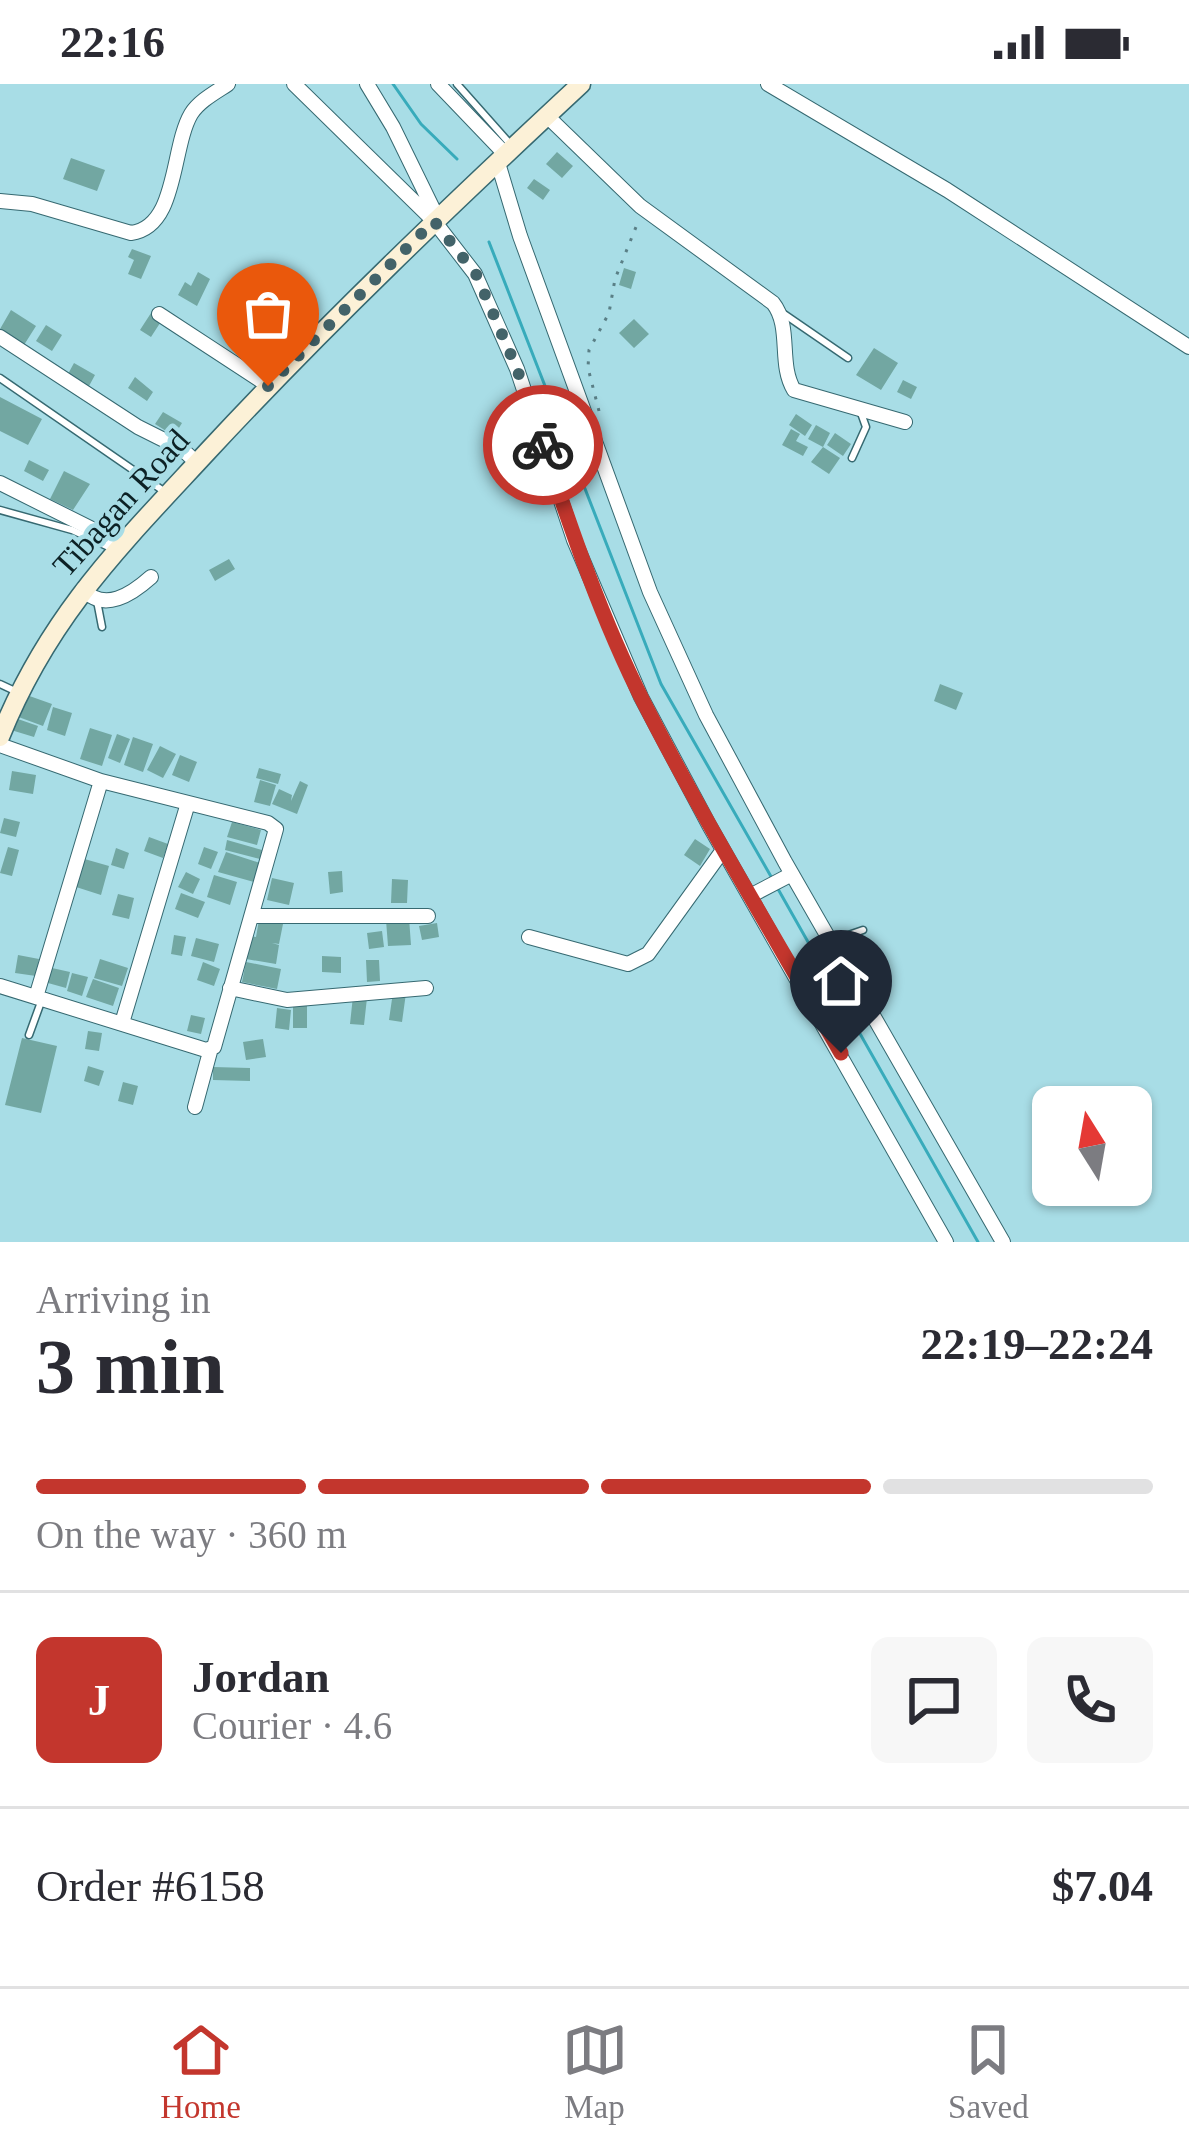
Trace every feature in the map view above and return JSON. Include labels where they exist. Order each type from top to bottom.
[{"type":"main road","name":"Tibagan Road","points":[[0,741],[9,688],[90,595],[119,547],[268,386],[581,84]]},
{"type":"street","points":[[0,201],[32,204],[131,232],[146,231],[164,201],[181,136],[194,109],[228,84]]},
{"type":"street","points":[[294,84],[435,220],[476,274],[517,369],[574,541],[641,697],[946,1242]]},
{"type":"street","points":[[367,84],[393,127],[435,220]]},
{"type":"street","points":[[438,84],[506,155],[520,236],[650,592],[706,715],[789,876],[1003,1242]]},
{"type":"street","points":[[768,84],[946,190],[1189,347]]},
{"type":"street","points":[[547,116],[640,206],[773,303],[781,312],[788,379],[794,390],[904,422]]},
{"type":"street","points":[[159,314],[268,386]]},
{"type":"street","points":[[0,337],[138,427],[182,449],[197,463]]},
{"type":"street","points":[[0,483],[119,547]]},
{"type":"street","points":[[90,595],[125,596],[152,577]]},
{"type":"street","points":[[0,741],[101,781],[268,823],[276,829],[195,1107]]},
{"type":"street","points":[[39,998],[101,781]]},
{"type":"street","points":[[122,1023],[188,803]]},
{"type":"street","points":[[529,937],[628,964],[637,962],[649,954],[723,850]]},
{"type":"street","points":[[754,895],[789,876]]},
{"type":"street","points":[[252,916],[382,911],[428,916]]},
{"type":"street","points":[[0,986],[212,1048]]},
{"type":"street","points":[[230,988],[287,1000],[427,988]]},
{"type":"lane","points":[[457,84],[506,155]]},
{"type":"lane","points":[[781,312],[848,358]]},
{"type":"lane","points":[[0,378],[168,494]]},
{"type":"lane","points":[[852,458],[866,428],[859,409]]},
{"type":"lane","points":[[0,510],[119,547]]},
{"type":"lane","points":[[90,595],[102,627]]},
{"type":"lane","points":[[831,941],[863,930]]},
{"type":"lane","points":[[29,1034],[39,998]]},
{"type":"path","points":[[592,435],[599,408],[588,368],[589,350],[609,313],[615,279],[637,226],[640,206]]},
{"type":"building","points":[[557,152],[573,166],[562,178],[546,164]]},
{"type":"building","points":[[71,158],[105,170],[97,191],[63,179]]},
{"type":"building","points":[[534,179],[550,190],[543,200],[527,188]]},
{"type":"building","points":[[132,249],[151,256],[141,279],[128,274],[134,260],[128,257]]},
{"type":"building","points":[[624,268],[636,272],[631,289],[619,285]]},
{"type":"building","points":[[198,272],[210,279],[197,306],[178,295],[185,282],[191,286]]},
{"type":"building","points":[[11,310],[36,326],[24,345],[0,329]]},
{"type":"building","points":[[151,313],[162,320],[151,337],[140,330]]},
{"type":"building","points":[[268,317],[282,326],[272,341],[258,331]]},
{"type":"building","points":[[634,319],[649,334],[634,348],[619,333]]},
{"type":"building","points":[[46,325],[62,335],[52,351],[36,341]]},
{"type":"building","points":[[283,328],[297,337],[288,351],[274,342]]},
{"type":"building","points":[[247,345],[263,357],[254,370],[238,358]]},
{"type":"building","points":[[874,348],[898,363],[881,390],[856,375]]},
{"type":"building","points":[[74,363],[95,375],[89,386],[68,374]]},
{"type":"building","points":[[135,377],[153,392],[147,401],[128,388]]},
{"type":"building","points":[[903,380],[917,387],[911,399],[897,392]]},
{"type":"building","points":[[0,397],[42,419],[28,445],[0,431]]},
{"type":"building","points":[[163,412],[182,423],[174,436],[155,424]]},
{"type":"building","points":[[796,414],[812,425],[805,436],[789,425]]},
{"type":"building","points":[[816,425],[830,433],[823,447],[808,439]]},
{"type":"building","points":[[791,429],[800,434],[796,441],[808,447],[803,456],[782,445]]},
{"type":"building","points":[[835,433],[851,444],[843,456],[827,445]]},
{"type":"building","points":[[823,447],[840,458],[829,474],[811,462]]},
{"type":"building","points":[[29,460],[49,470],[43,481],[24,471]]},
{"type":"building","points":[[64,471],[90,484],[73,510],[50,499]]},
{"type":"building","points":[[118,505],[129,514],[118,529],[106,520]]},
{"type":"building","points":[[229,559],[235,569],[215,581],[209,570]]},
{"type":"building","points":[[940,684],[963,693],[956,710],[934,701]]},
{"type":"building","points":[[21,693],[52,704],[43,726],[13,715]]},
{"type":"building","points":[[53,707],[72,713],[65,736],[47,730]]},
{"type":"building","points":[[15,718],[38,726],[34,737],[11,730]]},
{"type":"building","points":[[90,728],[112,735],[102,766],[80,759]]},
{"type":"building","points":[[117,734],[130,739],[120,763],[108,758]]},
{"type":"building","points":[[133,737],[153,744],[143,772],[124,765]]},
{"type":"building","points":[[160,746],[176,754],[163,778],[147,770]]},
{"type":"building","points":[[180,755],[197,762],[189,782],[172,775]]},
{"type":"building","points":[[259,768],[281,774],[278,784],[256,778]]},
{"type":"building","points":[[12,771],[36,775],[33,794],[9,790]]},
{"type":"building","points":[[260,780],[276,785],[270,806],[254,802]]},
{"type":"building","points":[[300,781],[308,785],[297,814],[272,804],[279,789],[292,795],[291,801]]},
{"type":"building","points":[[4,818],[20,822],[16,837],[0,833]]},
{"type":"building","points":[[232,822],[261,830],[257,845],[227,837]]},
{"type":"building","points":[[149,837],[168,844],[163,858],[144,851]]},
{"type":"building","points":[[695,839],[710,849],[700,866],[684,855]]},
{"type":"building","points":[[227,840],[262,850],[260,859],[225,850]]},
{"type":"building","points":[[8,847],[19,850],[12,876],[0,873]]},
{"type":"building","points":[[204,847],[218,852],[211,869],[198,864]]},
{"type":"building","points":[[116,848],[129,853],[124,869],[111,865]]},
{"type":"building","points":[[226,852],[260,863],[254,882],[218,872]]},
{"type":"building","points":[[81,858],[109,866],[101,895],[73,886]]},
{"type":"building","points":[[342,871],[343,892],[330,894],[328,872]]},
{"type":"building","points":[[186,872],[200,879],[193,894],[178,887]]},
{"type":"building","points":[[214,875],[237,882],[230,905],[207,897]]},
{"type":"building","points":[[272,878],[294,883],[289,905],[267,900]]},
{"type":"building","points":[[392,879],[408,880],[407,903],[391,903]]},
{"type":"building","points":[[181,893],[205,902],[198,918],[175,909]]},
{"type":"building","points":[[118,894],[134,898],[129,919],[112,915]]},
{"type":"building","points":[[409,918],[411,945],[388,946],[386,920]]},
{"type":"building","points":[[259,920],[283,924],[279,944],[272,943],[279,945],[276,964],[246,959]]},
{"type":"building","points":[[437,923],[439,937],[422,940],[419,926]]},
{"type":"building","points":[[382,931],[384,947],[369,949],[367,933]]},
{"type":"building","points":[[174,935],[186,937],[182,956],[171,954]]},
{"type":"building","points":[[196,938],[219,944],[214,962],[191,956]]},
{"type":"building","points":[[18,955],[39,959],[36,976],[15,973]]},
{"type":"building","points":[[322,956],[341,957],[341,973],[322,972]]},
{"type":"building","points":[[100,959],[128,968],[122,986],[94,978]]},
{"type":"building","points":[[366,960],[379,960],[380,981],[367,982]]},
{"type":"building","points":[[203,962],[220,969],[214,986],[197,980]]},
{"type":"building","points":[[246,962],[281,969],[277,989],[242,982]]},
{"type":"building","points":[[52,968],[70,972],[66,988],[48,983]]},
{"type":"building","points":[[72,973],[88,977],[82,996],[67,991]]},
{"type":"building","points":[[93,979],[119,988],[113,1006],[86,997]]},
{"type":"building","points":[[393,992],[406,993],[402,1022],[389,1020]]},
{"type":"building","points":[[353,996],[367,998],[364,1025],[350,1024]]},
{"type":"building","points":[[293,1003],[307,1003],[307,1028],[293,1028]]},
{"type":"building","points":[[277,1008],[291,1010],[289,1030],[275,1028]]},
{"type":"building","points":[[191,1015],[205,1018],[201,1034],[187,1031]]},
{"type":"building","points":[[88,1031],[102,1033],[99,1051],[85,1049]]},
{"type":"building","points":[[22,1038],[57,1046],[41,1113],[5,1105]]},
{"type":"building","points":[[263,1039],[266,1057],[246,1060],[243,1042]]},
{"type":"building","points":[[88,1066],[104,1071],[99,1086],[84,1081]]},
{"type":"building","points":[[213,1067],[250,1068],[250,1081],[213,1080]]},
{"type":"building","points":[[123,1082],[138,1086],[133,1105],[118,1101]]},
{"type":"waterway","points":[[393,84],[421,124],[457,159]]},
{"type":"waterway","points":[[489,242],[661,684],[773,880]]},
{"type":"waterway","points":[[778,889],[978,1242]]},
{"type":"way so far","points":[[268,386],[434,221],[476,274],[543,445]]},
{"type":"route","points":[[543,445],[574,541],[641,697],[841,1053]]}]
